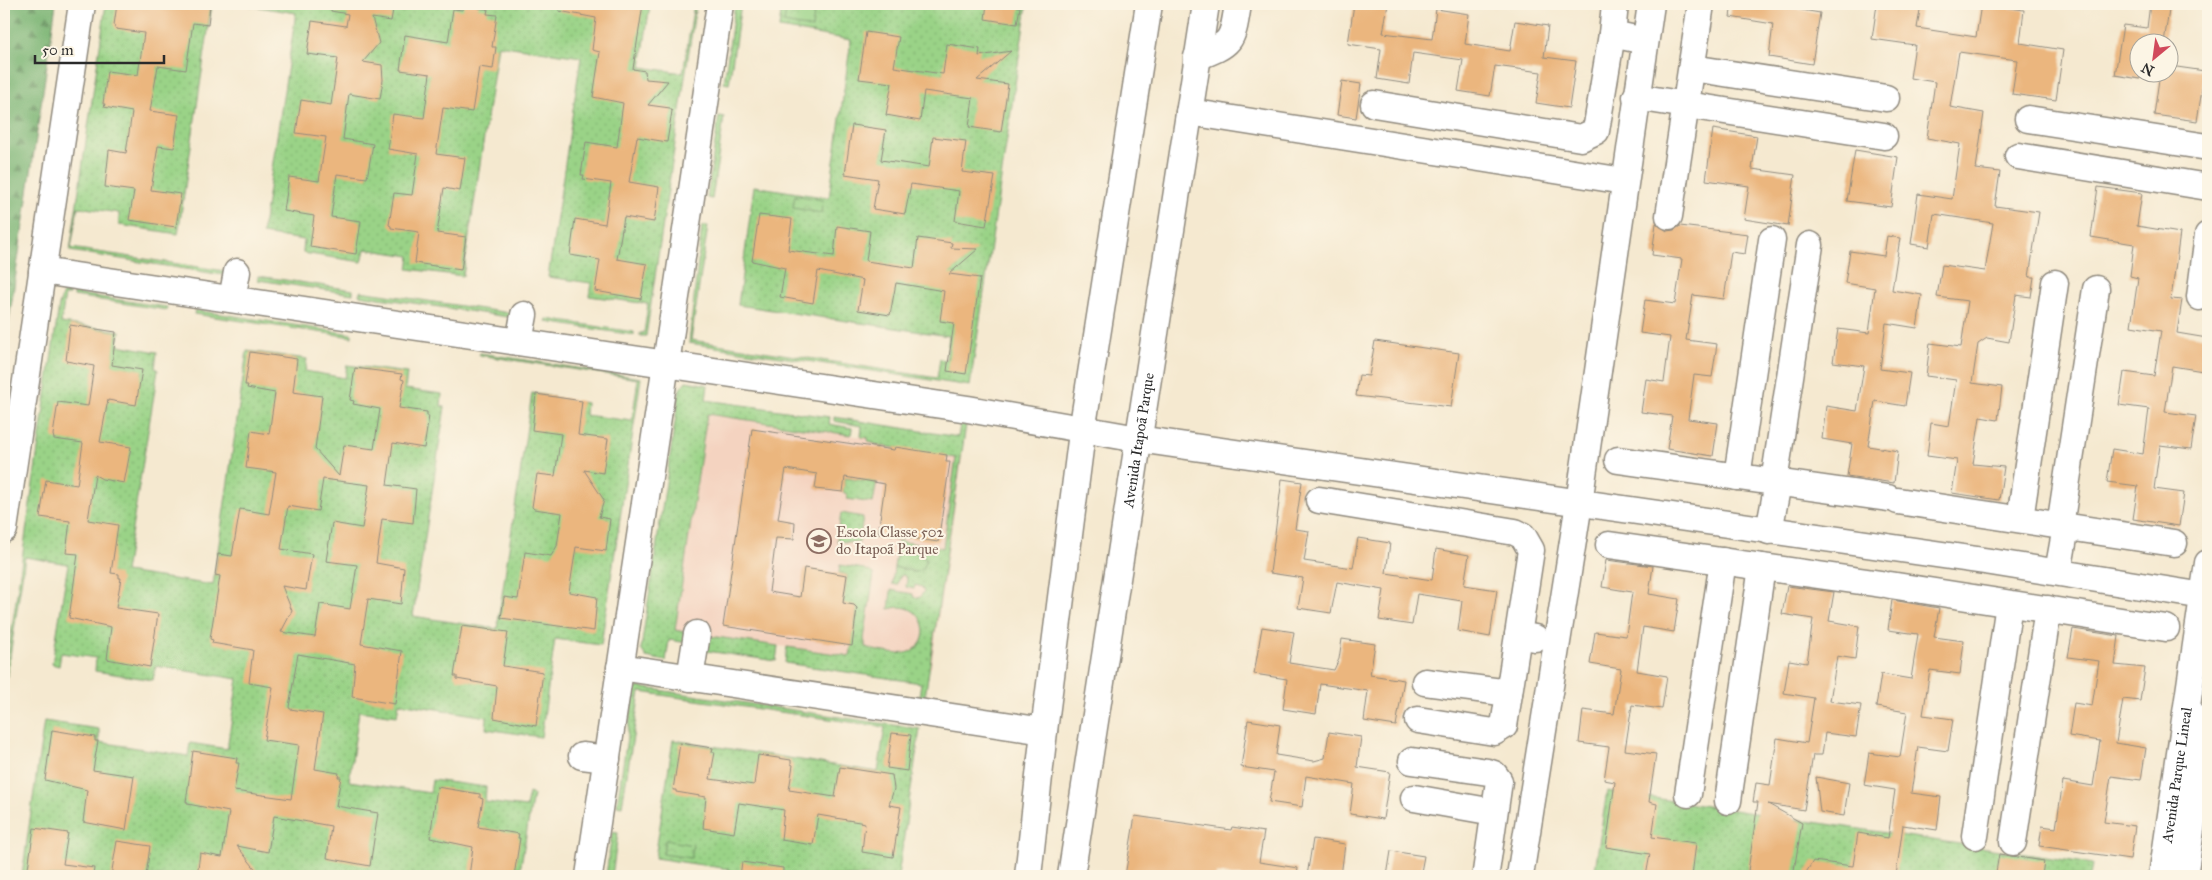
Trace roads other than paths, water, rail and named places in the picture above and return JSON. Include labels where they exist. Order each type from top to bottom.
[{"type":"street","points":[[4,529],[82,4]]},
{"type":"street","points":[[589,876],[610,812],[594,757],[620,667],[666,364],[699,216],[720,4]]},
{"type":"street","points":[[1028,876],[1044,730],[1083,430],[1149,4]]},
{"type":"street","name":"Avenida Itapoã Parque","points":[[1071,876],[1206,4]]},
{"type":"street","points":[[1197,57],[1224,47],[1234,31],[1238,4]]},
{"type":"street","points":[[1374,104],[1581,138],[1596,131],[1615,4]]},
{"type":"street","points":[[1520,876],[1555,642],[1579,503],[1650,4]]},
{"type":"street","points":[[1669,216],[1701,4]]},
{"type":"street","points":[[1612,34],[1645,41]]},
{"type":"street","points":[[1692,68],[1886,98]]},
{"type":"street","points":[[1795,122],[1800,85]]},
{"type":"street","points":[[1636,97],[1884,136]]},
{"type":"street","points":[[1189,112],[1624,181]]},
{"type":"street","points":[[2028,119],[2208,147]]},
{"type":"street","points":[[2106,170],[2111,132]]},
{"type":"street","points":[[2018,156],[2208,187]]},
{"type":"street","points":[[2200,297],[2208,235]]},
{"type":"street","points":[[1737,477],[1772,240]]},
{"type":"street","points":[[1769,531],[1810,245]]},
{"type":"street","points":[[42,271],[187,303],[232,300],[472,345],[519,342],[968,409],[1138,439],[2058,572],[2202,605]]},
{"type":"street","points":[[232,300],[237,272]]},
{"type":"street","points":[[2020,520],[2055,283]]},
{"type":"street","points":[[2058,572],[2096,289]]},
{"type":"street","points":[[519,342],[524,315]]},
{"type":"street","points":[[1618,460],[1776,482],[2174,543]]},
{"type":"street","points":[[1319,500],[1516,532],[1523,536],[1531,550],[1504,726],[1494,732],[1418,720]]},
{"type":"street","points":[[1609,545],[1886,584],[2166,628]]},
{"type":"street","points":[[1688,794],[1723,561]]},
{"type":"street","name":"Avenida Parque Lineal","points":[[2162,876],[2208,563]]},
{"type":"street","points":[[1728,801],[1762,567]]},
{"type":"street","points":[[1975,836],[2009,604]]},
{"type":"street","points":[[2013,842],[2048,610]]},
{"type":"street","points":[[690,678],[697,634]]},
{"type":"street","points":[[1518,635],[1555,642]]},
{"type":"street","points":[[620,667],[1044,730]]},
{"type":"street","points":[[1425,682],[1509,693]]},
{"type":"street","name":"Avenida Parque Lineal","points":[[2184,876],[2208,717]]},
{"type":"street","points":[[1412,760],[1494,774],[1499,781],[1486,874],[1511,876]]},
{"type":"street","points":[[1414,798],[1494,812]]},
{"type":"place","name":"Escola Classe 502 do Itapoã Parque","points":[[819,541]]}]
